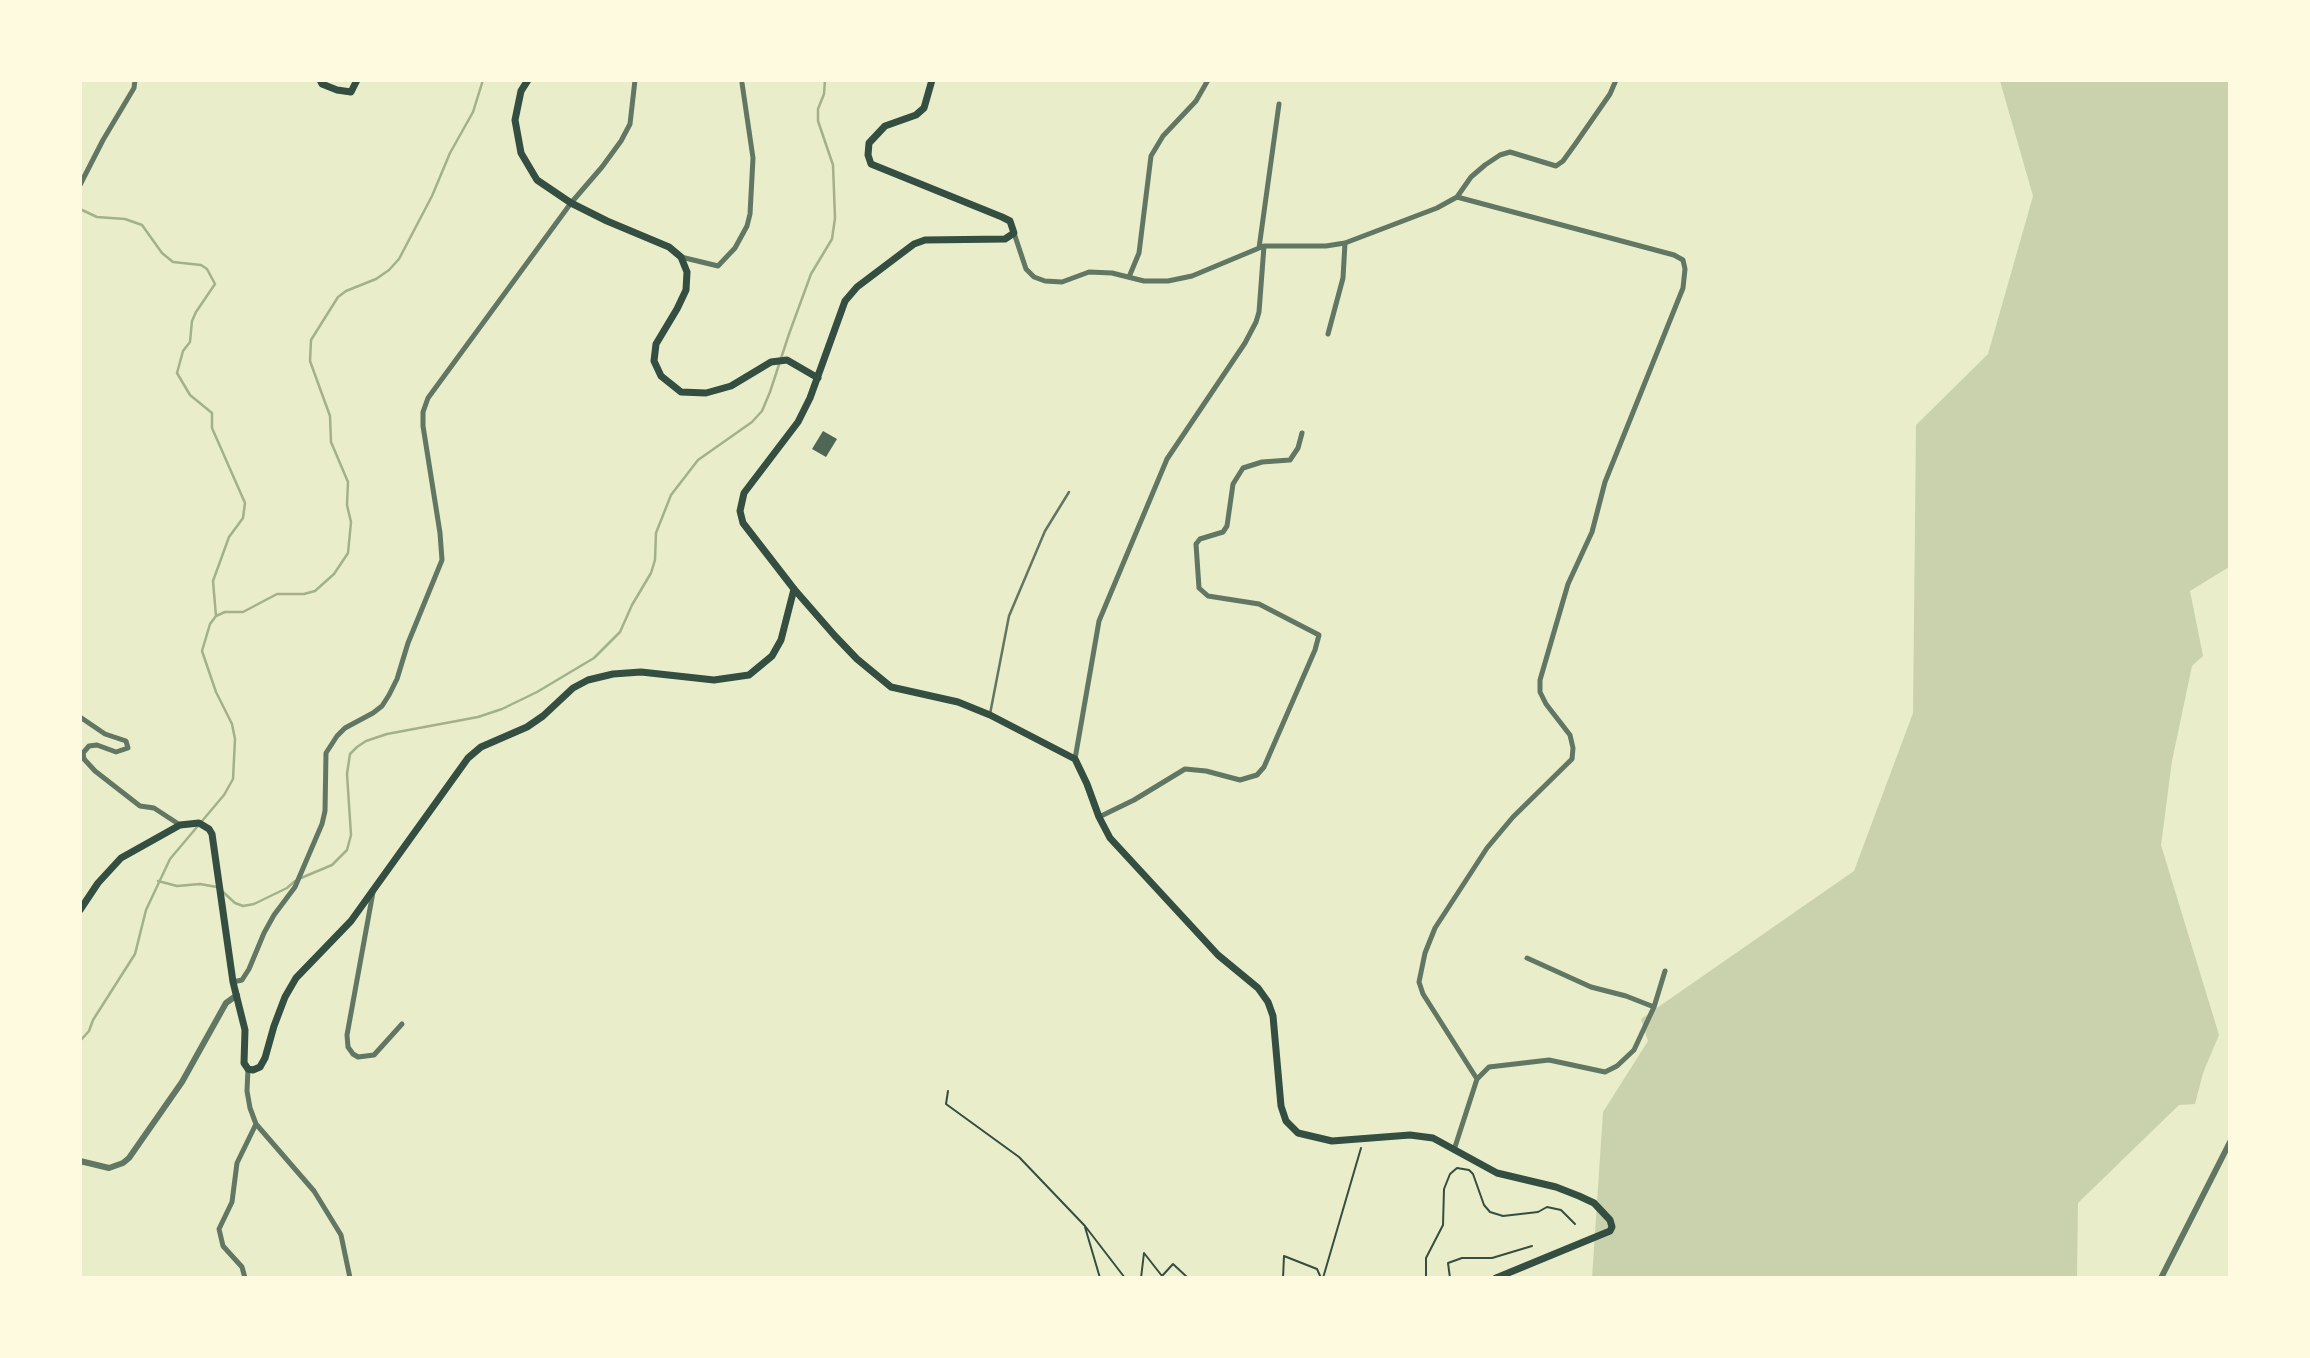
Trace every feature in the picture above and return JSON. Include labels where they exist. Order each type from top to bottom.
[{"type":"main road","points":[[320,80],[322,85],[351,92],[357,80]]},
{"type":"main road","points":[[528,80],[521,91],[515,120],[521,153],[537,180],[571,203],[669,247],[681,257],[687,272],[686,290],[656,344],[654,361],[661,376],[681,392],[705,393],[731,386],[771,362],[787,360],[818,378]]},
{"type":"main road","points":[[932,80],[924,108],[916,115],[885,126],[869,143],[868,155],[871,164],[1002,217],[1010,221],[1014,233],[1005,239],[925,240],[914,244],[857,287],[845,301],[818,378],[798,422],[749,484],[741,502],[743,523],[794,589],[857,659],[891,687],[958,702],[1075,758],[1110,838],[1218,956],[1258,988],[1268,1002],[1273,1016],[1282,1106],[1286,1121],[1298,1133],[1332,1140],[1410,1135],[1433,1138],[1497,1173],[1556,1187],[1579,1196],[1594,1203],[1610,1220],[1610,1231],[1496,1278]]},
{"type":"main road","points":[[80,910],[98,883],[121,858],[180,825],[191,823],[205,826],[212,834],[233,982],[245,1030],[244,1063],[248,1069],[260,1067],[285,997],[296,978],[351,921],[459,768],[481,747],[527,727],[573,688],[588,680],[613,674],[641,672],[714,680],[731,680],[749,675],[772,656],[781,640],[794,589]]},
{"type":"street","points":[[80,185],[134,88],[135,80]]},
{"type":"street","points":[[233,982],[242,980],[249,969],[274,915],[295,887],[322,824],[327,753],[345,728],[373,713],[389,695],[442,560],[423,426],[423,412],[428,398],[571,203],[602,167],[630,124],[635,80]]},
{"type":"street","points":[[1129,277],[1139,253],[1151,156],[1163,136],[1196,100],[1208,80]]},
{"type":"street","points":[[1014,233],[1027,269],[1045,281],[1062,282],[1089,272],[1112,273],[1144,281],[1168,281],[1192,276],[1261,247],[1345,243],[1437,208],[1457,197],[1471,177],[1500,155],[1510,152],[1556,166],[1576,143],[1610,94],[1616,80]]},
{"type":"street","points":[[681,257],[718,266],[736,248],[747,226],[753,158],[742,83]]},
{"type":"street","points":[[1075,758],[1099,621],[1167,459],[1245,343],[1256,322],[1259,312],[1261,247],[1279,104]]},
{"type":"street","points":[[1457,197],[1674,255],[1684,260],[1685,269],[1683,288],[1605,482],[1592,532],[1568,584],[1540,680],[1540,692],[1546,704],[1570,735],[1572,759],[1513,817],[1487,848],[1435,928],[1425,953],[1419,982],[1423,994],[1477,1079]]},
{"type":"street","points":[[1328,334],[1343,278],[1345,243]]},
{"type":"street","points":[[1099,817],[1134,800],[1185,769],[1206,771],[1240,780],[1256,775],[1264,767],[1319,635],[1259,604],[1208,596],[1199,588],[1196,544],[1200,539],[1223,532],[1227,526],[1233,484],[1243,468],[1262,462],[1290,460],[1298,448],[1302,433]]},
{"type":"street","points":[[80,717],[105,734],[126,741],[128,748],[116,752],[89,746],[83,753],[84,759],[95,771],[140,806],[153,808],[180,825]]},
{"type":"street","points":[[373,892],[348,1047],[358,1057],[374,1055],[402,1024]]},
{"type":"street","points":[[1527,958],[1591,987],[1654,1007]]},
{"type":"street","points":[[1454,1150],[1477,1079],[1489,1067],[1549,1060],[1605,1072],[1617,1066],[1634,1050],[1654,1007],[1665,971]]},
{"type":"street","points":[[80,1161],[109,1167],[129,1158],[182,1082],[226,1003],[237,995]]},
{"type":"street","points":[[248,1069],[247,1091],[256,1125],[314,1191],[341,1235],[350,1278]]},
{"type":"street","points":[[245,1278],[243,1267],[223,1245],[219,1229],[232,1202],[237,1163],[256,1125]]},
{"type":"street","points":[[2161,1278],[2230,1142]]},
{"type":"lane","points":[[990,715],[1009,617],[1045,531],[1069,492]]},
{"type":"path","points":[[948,1091],[946,1104],[1018,1157],[1085,1226],[1125,1278]]},
{"type":"path","points":[[1322,1278],[1364,1139]]},
{"type":"path","points":[[1426,1278],[1426,1258],[1443,1225],[1444,1189],[1450,1174],[1457,1168],[1469,1170],[1473,1174],[1484,1205],[1490,1213],[1503,1216],[1538,1212],[1547,1207],[1562,1210],[1575,1224]]},
{"type":"path","points":[[1085,1226],[1100,1278]]},
{"type":"path","points":[[1450,1278],[1448,1263],[1462,1258],[1492,1258],[1532,1246]]},
{"type":"path","points":[[1141,1278],[1144,1253],[1162,1276],[1173,1264],[1188,1278]]},
{"type":"path","points":[[1283,1278],[1284,1256],[1317,1269],[1322,1278]]},
{"type":"green space","points":[[2000,81],[2229,81],[2229,567],[2190,591],[2203,656],[2192,666],[2172,761],[2161,845],[2219,1035],[2203,1073],[2195,1104],[2179,1105],[2078,1203],[2077,1277],[1592,1278],[1603,1112],[1648,1041],[1641,1019],[1854,871],[1913,713],[1916,425],[1988,354],[2033,196]]},
{"type":"building","points":[[823,431],[837,439],[826,457],[812,449]]},
{"type":"waterway","points":[[80,1041],[89,1031],[93,1020],[135,954],[146,910],[170,859],[224,795],[233,779],[235,739],[232,724],[216,692],[202,651],[210,624],[216,616],[225,612],[243,612],[277,594],[304,594],[315,591],[334,574],[348,553],[351,522],[347,505],[348,482],[331,442],[330,416],[310,361],[311,340],[338,297],[376,279],[399,259],[432,196],[450,153],[473,112],[483,80]]},
{"type":"waterway","points":[[301,878],[332,865],[347,850],[351,835],[347,774],[350,754],[357,747],[387,734],[478,717],[502,709],[537,692],[594,658],[620,632],[651,573],[655,560],[656,533],[671,495],[698,460],[752,422],[762,411],[811,274],[832,239],[835,218],[833,165],[818,121],[825,80]]},
{"type":"waterway","points":[[80,209],[97,217],[125,219],[142,225],[162,253],[173,262],[201,265],[207,269],[215,284],[192,321],[190,342],[183,351],[177,373],[190,395],[212,413],[212,428],[245,503],[243,518],[229,537],[213,581],[216,616]]},
{"type":"waterway","points":[[158,881],[177,886],[200,884],[217,887]]},
{"type":"waterway","points":[[222,891],[235,903],[243,906],[254,904],[287,888],[295,881]]}]
